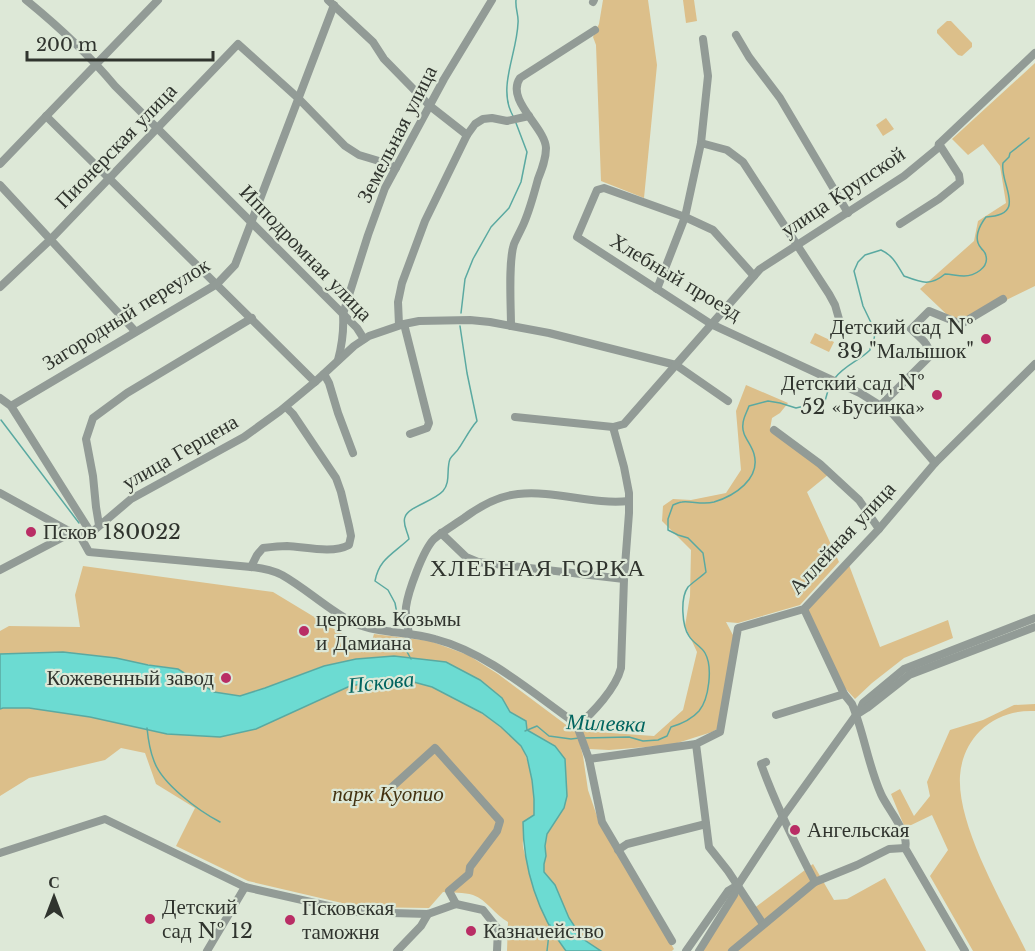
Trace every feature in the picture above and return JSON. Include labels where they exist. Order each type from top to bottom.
[{"type":"street","name":"Ипподромная улица","points":[[26,0],[97,64],[158,129],[357,328],[364,339],[419,321],[470,320],[511,326],[549,333],[676,365],[728,400]]},
{"type":"street","points":[[0,164],[158,0]]},
{"type":"street","name":"Земельная улица","points":[[338,361],[343,314],[381,197],[444,79],[492,0]]},
{"type":"street","points":[[331,2],[373,42],[384,59],[430,106],[467,135]]},
{"type":"street","name":"Загородный переулок","points":[[11,406],[217,284],[235,265],[298,98],[331,2]]},
{"type":"street","points":[[511,326],[513,245],[524,223],[544,161],[546,146],[542,135],[522,105],[516,85],[520,78],[594,30]]},
{"type":"street","points":[[736,34],[749,57],[780,98],[848,213]]},
{"type":"street","points":[[657,289],[685,217],[700,143],[708,76],[703,39]]},
{"type":"street","name":"Пионерская улица","points":[[0,287],[110,179],[238,44],[298,98],[345,146],[359,154],[396,168]]},
{"type":"street","name":"улица Крупской","points":[[613,427],[624,424],[760,269],[904,176],[938,148],[939,144],[1035,53]]},
{"type":"street","points":[[46,116],[315,382]]},
{"type":"street","points":[[410,434],[427,428],[429,423],[402,325],[398,302],[402,283],[425,221],[467,135],[475,124],[483,119],[507,121],[529,116]]},
{"type":"street","points":[[700,143],[727,150],[743,162],[829,294],[839,319]]},
{"type":"street","points":[[900,224],[939,199],[960,182],[959,175],[939,144]]},
{"type":"street","points":[[0,185],[135,331]]},
{"type":"street","name":"Хлебный проезд","points":[[685,217],[604,188],[597,190],[577,237],[711,324],[860,393],[881,405],[892,413],[935,463]]},
{"type":"street","points":[[685,217],[713,230],[754,276]]},
{"type":"street","points":[[881,405],[929,357],[928,345],[911,330],[929,310],[961,324],[1003,299]]},
{"type":"street","points":[[99,525],[86,439],[93,418],[127,393],[252,318]]},
{"type":"street","name":"улица Герцена","points":[[91,533],[131,499],[244,437],[286,407],[364,339]]},
{"type":"street","name":"Аллейная улица","points":[[696,744],[720,732],[738,628],[804,609],[879,529],[935,463],[1035,364]]},
{"type":"street","points":[[324,374],[353,453]]},
{"type":"street","points":[[0,398],[11,406],[91,533],[69,534],[0,570]]},
{"type":"street","points":[[251,567],[263,548],[285,546],[341,549],[349,545],[351,541],[336,478],[286,407]]},
{"type":"street","points":[[515,417],[613,427],[624,467],[629,501],[619,677],[578,729]]},
{"type":"street","points":[[774,430],[820,464],[859,500],[879,529]]},
{"type":"street","points":[[0,493],[67,530],[79,534],[89,552],[268,570],[282,575],[346,618],[365,627],[434,639],[480,656],[571,720],[578,729],[588,755],[602,822],[672,941]]},
{"type":"street","points":[[407,634],[406,607],[412,584],[427,548],[441,533],[488,502],[511,495],[535,494],[598,501],[629,501]]},
{"type":"street","points":[[441,533],[466,557],[478,562],[624,579]]},
{"type":"street","points":[[804,609],[844,694],[858,714],[881,794],[904,836],[907,843],[905,848],[965,951]]},
{"type":"street","points":[[699,951],[731,901],[738,885],[782,818],[858,714],[863,703],[904,669],[1035,618]]},
{"type":"street","points":[[858,714],[909,675],[1035,627]]},
{"type":"street","points":[[776,716],[844,694]]},
{"type":"street","points":[[588,755],[696,744],[709,847],[738,885],[763,924]]},
{"type":"street","points":[[392,787],[435,748],[500,821],[497,831],[470,867],[469,874],[449,891],[456,904]]},
{"type":"street","points":[[766,762],[761,764],[782,818],[814,882]]},
{"type":"street","points":[[0,853],[105,819],[245,887],[355,912],[428,914],[456,904],[483,910],[498,928],[497,951]]},
{"type":"street","points":[[618,849],[627,844],[706,824]]},
{"type":"street","points":[[732,951],[814,882],[889,849],[905,848]]},
{"type":"street","points":[[686,951],[728,891],[738,885]]},
{"type":"street","points":[[207,951],[245,887]]},
{"type":"street","points":[[396,951],[421,926],[428,914]]},
{"type":"green space","points":[[603,0],[648,0],[657,65],[644,198],[601,181],[596,45],[593,37],[599,24]]},
{"type":"green space","points":[[683,0],[694,0],[697,21],[686,23]]},
{"type":"green space","points":[[947,21],[951,21],[972,43],[972,47],[962,56],[958,55],[937,33],[937,30]]},
{"type":"green space","points":[[1035,63],[1035,286],[959,326],[920,289],[974,241],[978,221],[1006,203],[1000,166],[983,144],[968,155],[952,139]]},
{"type":"green space","points":[[886,118],[894,129],[883,136],[876,125]]},
{"type":"green space","points":[[815,333],[834,342],[829,352],[810,343]]},
{"type":"green space","points":[[746,385],[788,403],[780,413],[772,418],[770,429],[829,474],[807,492],[839,562],[800,605],[738,623],[726,622],[734,637],[717,729],[671,745],[609,750],[589,749],[582,731],[654,736],[683,710],[697,652],[685,626],[690,596],[691,550],[662,521],[663,506],[673,499],[691,500],[726,493],[741,470],[736,411]]},
{"type":"green space","points":[[849,565],[880,647],[948,620],[953,638],[904,658],[855,699],[845,688],[807,610]]},
{"type":"green space","points":[[83,566],[273,592],[349,638],[352,648],[359,652],[369,650],[374,634],[430,641],[468,655],[498,674],[577,733],[588,790],[599,822],[674,949],[672,951],[601,951],[583,939],[569,918],[555,885],[544,872],[547,834],[564,808],[565,759],[527,730],[526,721],[510,712],[502,698],[480,680],[394,656],[356,659],[323,666],[240,696],[214,692],[178,669],[63,652],[0,654],[0,631],[9,626],[80,627],[75,595]]},
{"type":"green space","name":"парк Куопио","points":[[386,680],[420,684],[454,697],[506,731],[522,748],[530,771],[535,809],[524,838],[524,850],[541,907],[566,951],[507,951],[508,922],[483,900],[469,894],[443,892],[429,908],[359,907],[248,881],[176,846],[195,808],[156,784],[145,753],[121,748],[105,760],[29,778],[0,796],[0,709],[3,708],[29,708],[90,717],[167,734],[313,703],[350,686]]},
{"type":"green space","points":[[1035,704],[1035,711],[1006,715],[992,721],[972,741],[962,763],[961,796],[974,842],[1026,951],[973,951],[930,876],[948,850],[932,815],[905,828],[891,794],[900,789],[914,816],[930,796],[927,782],[950,730],[983,720],[1014,705]]},
{"type":"green space","points":[[813,864],[834,900],[847,899],[885,878],[926,951],[702,951],[740,892],[753,909]]},
{"type":"water","points":[[63,652],[116,658],[178,669],[214,692],[240,696],[324,666],[356,659],[394,656],[446,662],[480,680],[502,698],[510,712],[526,721],[527,730],[555,746],[565,759],[567,796],[564,808],[547,834],[544,872],[555,885],[569,918],[583,939],[601,951],[566,951],[547,922],[534,890],[526,856],[523,822],[534,815],[532,780],[527,757],[521,746],[482,713],[432,687],[410,681],[386,680],[350,686],[256,729],[220,737],[167,734],[90,717],[29,708],[0,709],[0,654]]},
{"type":"waterway","points":[[513,116],[507,94],[507,82],[517,35],[516,0]]},
{"type":"waterway","points":[[461,313],[465,279],[473,259],[491,227],[509,208],[521,182],[527,152],[516,123]]},
{"type":"waterway","name":"Милевка","points":[[835,378],[870,350],[870,343],[874,340],[875,331],[863,306],[854,271],[858,262],[865,255],[881,250],[892,258],[904,276],[925,282],[935,281],[945,274],[968,276],[983,268],[986,260],[985,253],[977,241],[979,228],[986,217],[999,215],[1006,211],[1009,197],[1003,163],[1010,153],[1029,138]]},
{"type":"waterway","points":[[399,624],[395,603],[388,590],[375,581],[377,573],[383,562],[409,539],[404,522],[407,513],[443,491],[448,480],[450,459],[477,421],[460,326]]},
{"type":"waterway","name":"Милевка","points":[[584,738],[629,737],[643,741],[658,740],[667,736],[671,727],[686,721],[699,711],[707,691],[709,666],[705,653],[687,631],[683,619],[683,605],[688,587],[706,572],[703,553],[688,538],[668,530],[668,519],[673,505],[682,502],[714,502],[737,491],[750,479],[754,471],[754,454],[743,428],[749,406],[768,401],[796,408],[825,401],[833,382]]},
{"type":"waterway","points":[[1,420],[79,523]]},
{"type":"waterway","name":"Пскова","points":[[401,641],[411,659]]},
{"type":"waterway","name":"Милевка","points":[[525,731],[537,726],[549,736],[579,738]]},
{"type":"waterway","points":[[147,728],[149,744],[158,770],[173,788],[192,804],[220,822]]},
{"type":"waterway","points":[[547,951],[550,925]]},
{"type":"place","name":"Детский сад № 39 \"Малышок\"","points":[[986,339]]},
{"type":"place","name":"Детский сад № 52 «Бусинка»","points":[[937,395]]},
{"type":"place","name":"Псков 180022","points":[[31,532]]},
{"type":"place","name":"церковь Козьмы и Дамиана","points":[[304,631]]},
{"type":"place","name":"Кожевенный завод","points":[[226,678]]},
{"type":"place","name":"Ангельская","points":[[795,830]]},
{"type":"place","name":"Детский сад № 12","points":[[150,919]]},
{"type":"place","name":"Псковская таможня","points":[[290,920]]},
{"type":"place","name":"Казначейство","points":[[471,931]]},
{"type":"district","name":"ХЛЕБНАЯ ГОРКА","points":[[538,567]]}]
